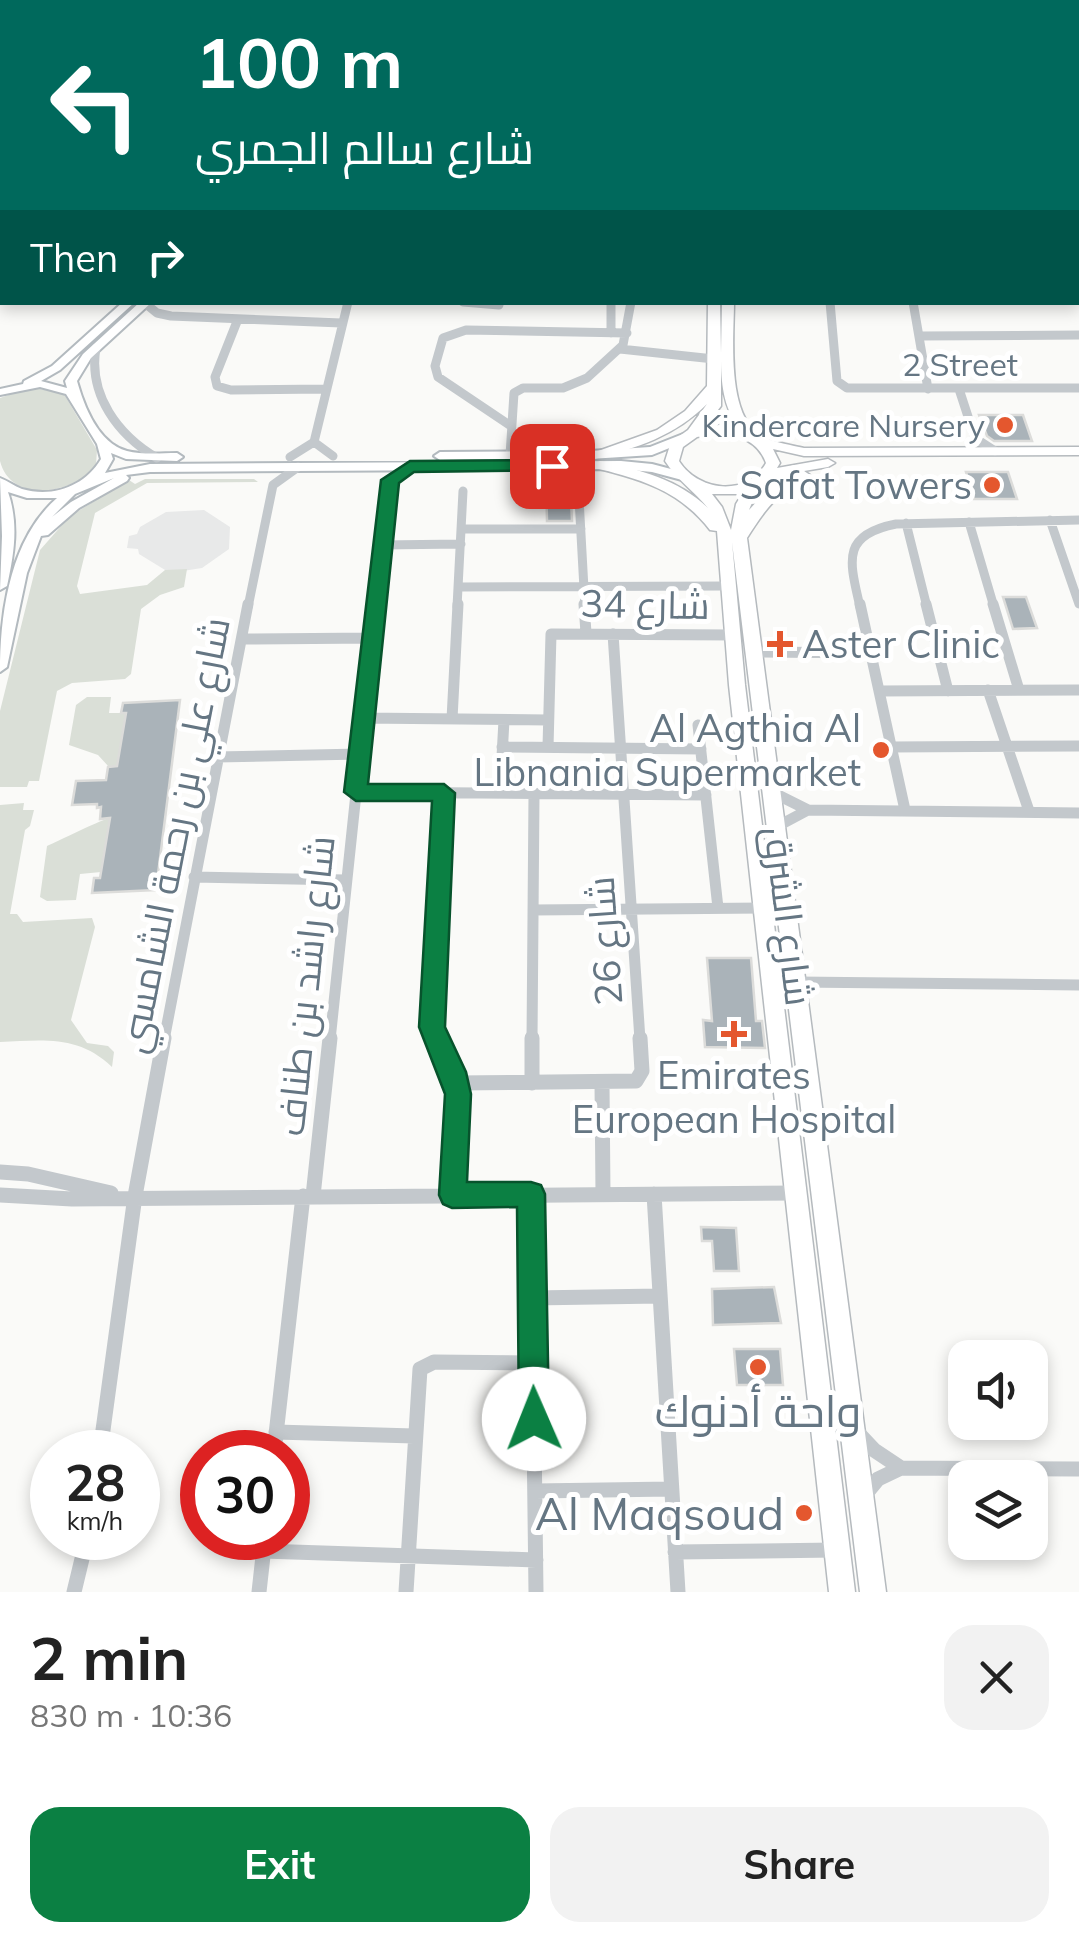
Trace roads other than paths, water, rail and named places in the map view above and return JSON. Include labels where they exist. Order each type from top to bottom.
[{"type":"main road","points":[[0,392],[48,374],[127,305]]},
{"type":"main road","points":[[0,667],[28,551],[39,524],[104,467],[106,451],[72,390],[74,373],[145,305]]},
{"type":"main road","points":[[689,481],[672,461],[676,445],[710,415],[714,359],[725,305]]},
{"type":"main road","points":[[725,305],[734,413],[773,463],[762,480]]},
{"type":"main road","points":[[14,387],[52,385],[76,398]]},
{"type":"main road","points":[[596,462],[667,432],[692,414],[714,386]]},
{"type":"main road","points":[[730,396],[766,431],[843,457]]},
{"type":"main road","points":[[0,484],[28,495],[83,485],[154,463],[560,465],[652,451],[688,436],[719,429],[804,452],[843,457],[1079,460]]},
{"type":"main road","points":[[103,444],[154,463],[256,467],[333,456],[510,455],[636,466],[735,490],[843,457],[1079,450]]},
{"type":"main road","points":[[596,462],[650,478],[680,492],[732,542],[769,493],[843,457]]},
{"type":"main road","points":[[28,551],[48,526],[75,505],[154,463]]},
{"type":"main road","name":"شارع الشرق","points":[[762,480],[742,504],[732,542],[728,586],[842,1592]]},
{"type":"main road","name":"شارع الشرق","points":[[689,481],[720,519],[732,542],[755,652],[874,1592]]},
{"type":"main road","points":[[0,484],[8,509],[10,535],[0,586]]},
{"type":"street","points":[[150,305],[164,315],[342,323]]},
{"type":"street","points":[[256,467],[270,476],[274,484],[314,442],[347,305]]},
{"type":"street","points":[[497,331],[500,305]]},
{"type":"street","points":[[611,305],[612,333]]},
{"type":"street","points":[[510,455],[516,391],[563,388],[580,382],[620,348],[631,305]]},
{"type":"street","name":"2 Street","points":[[830,305],[836,378],[842,386],[857,390],[1079,388]]},
{"type":"street","points":[[914,305],[928,389]]},
{"type":"street","points":[[238,319],[215,377],[217,386],[232,390],[325,389]]},
{"type":"street","points":[[511,426],[448,387],[435,372],[441,342],[447,335],[466,330],[626,333]]},
{"type":"street","points":[[919,336],[1079,335]]},
{"type":"street","points":[[96,348],[92,365],[95,382],[130,441],[154,463]]},
{"type":"street","points":[[620,348],[714,359]]},
{"type":"street","points":[[959,389],[975,438],[994,451]]},
{"type":"street","points":[[962,452],[975,438]]},
{"type":"street","points":[[314,442],[333,456]]},
{"type":"street","points":[[578,480],[596,462]]},
{"type":"street","points":[[560,465],[578,480],[586,633]]},
{"type":"street","points":[[358,466],[381,475],[389,485],[393,476],[410,466]]},
{"type":"street","name":"شارع علي بن رحمة الشامسي","points":[[103,1430],[135,1196],[216,757],[274,484]]},
{"type":"street","name":"شارع راشد بن طناف","points":[[276,1430],[346,880],[389,485]]},
{"type":"street","points":[[452,719],[463,491]]},
{"type":"street","points":[[1050,520],[1079,604]]},
{"type":"street","points":[[905,810],[851,552],[870,531],[906,524],[1079,520]]},
{"type":"street","points":[[969,522],[1020,690]]},
{"type":"street","points":[[906,524],[948,690]]},
{"type":"street","points":[[462,529],[581,529]]},
{"type":"street","points":[[382,545],[461,544]]},
{"type":"street","points":[[458,587],[728,586]]},
{"type":"street","name":"شارع 26","points":[[456,1083],[630,1084],[642,1072],[613,634]]},
{"type":"street","name":"شارع 34","points":[[548,747],[549,636],[733,635]]},
{"type":"street","points":[[242,639],[372,638]]},
{"type":"street","points":[[755,652],[871,653]]},
{"type":"street","points":[[988,690],[1029,811]]},
{"type":"street","points":[[879,691],[1079,690]]},
{"type":"street","points":[[364,718],[548,720]]},
{"type":"street","points":[[500,794],[504,720]]},
{"type":"street","points":[[698,725],[718,908]]},
{"type":"street","points":[[892,747],[1079,746]]},
{"type":"street","points":[[502,747],[701,749]]},
{"type":"street","points":[[216,757],[360,754]]},
{"type":"street","points":[[356,792],[706,795]]},
{"type":"street","points":[[444,793],[432,1027],[436,1044],[456,1083],[452,1195]]},
{"type":"street","points":[[774,793],[808,810],[1079,813]]},
{"type":"street","points":[[532,1082],[534,794]]},
{"type":"street","points":[[778,826],[808,810]]},
{"type":"street","points":[[194,877],[346,880]]},
{"type":"street","points":[[533,910],[764,908]]},
{"type":"street","points":[[797,982],[1079,985]]},
{"type":"street","points":[[602,1084],[604,1194]]},
{"type":"street","points":[[0,1172],[135,1196]]},
{"type":"street","points":[[0,1195],[72,1199],[798,1193]]},
{"type":"street","points":[[531,1194],[536,1592]]},
{"type":"street","points":[[654,1194],[678,1592]]},
{"type":"street","points":[[532,1298],[660,1296]]},
{"type":"street","points":[[406,1592],[417,1379],[424,1365],[533,1363]]},
{"type":"street","points":[[852,1426],[874,1450],[902,1468]]},
{"type":"street","points":[[310,1433],[414,1436]]},
{"type":"street","points":[[862,1500],[878,1479],[902,1468],[1079,1469]]},
{"type":"street","points":[[535,1491],[672,1490]]},
{"type":"street","points":[[310,1548],[536,1560]]},
{"type":"street","points":[[675,1552],[836,1550]]},
{"type":"street","points":[[74,1592],[82,1560]]},
{"type":"street","points":[[259,1592],[262,1560]]},
{"type":"place","name":"Kindercare Nursery","points":[[1005,425]]},
{"type":"place","name":"Safat Towers","points":[[992,485]]},
{"type":"place","name":"Aster Clinic","points":[[780,644]]},
{"type":"place","name":"Al Agthia Al Libnania Supermarket","points":[[881,750]]},
{"type":"place","name":"Emirates European Hospital","points":[[734,1034]]},
{"type":"place","name":"واحة أدنوك","points":[[758,1367]]},
{"type":"place","name":"Al Maqsoud","points":[[804,1513]]}]
